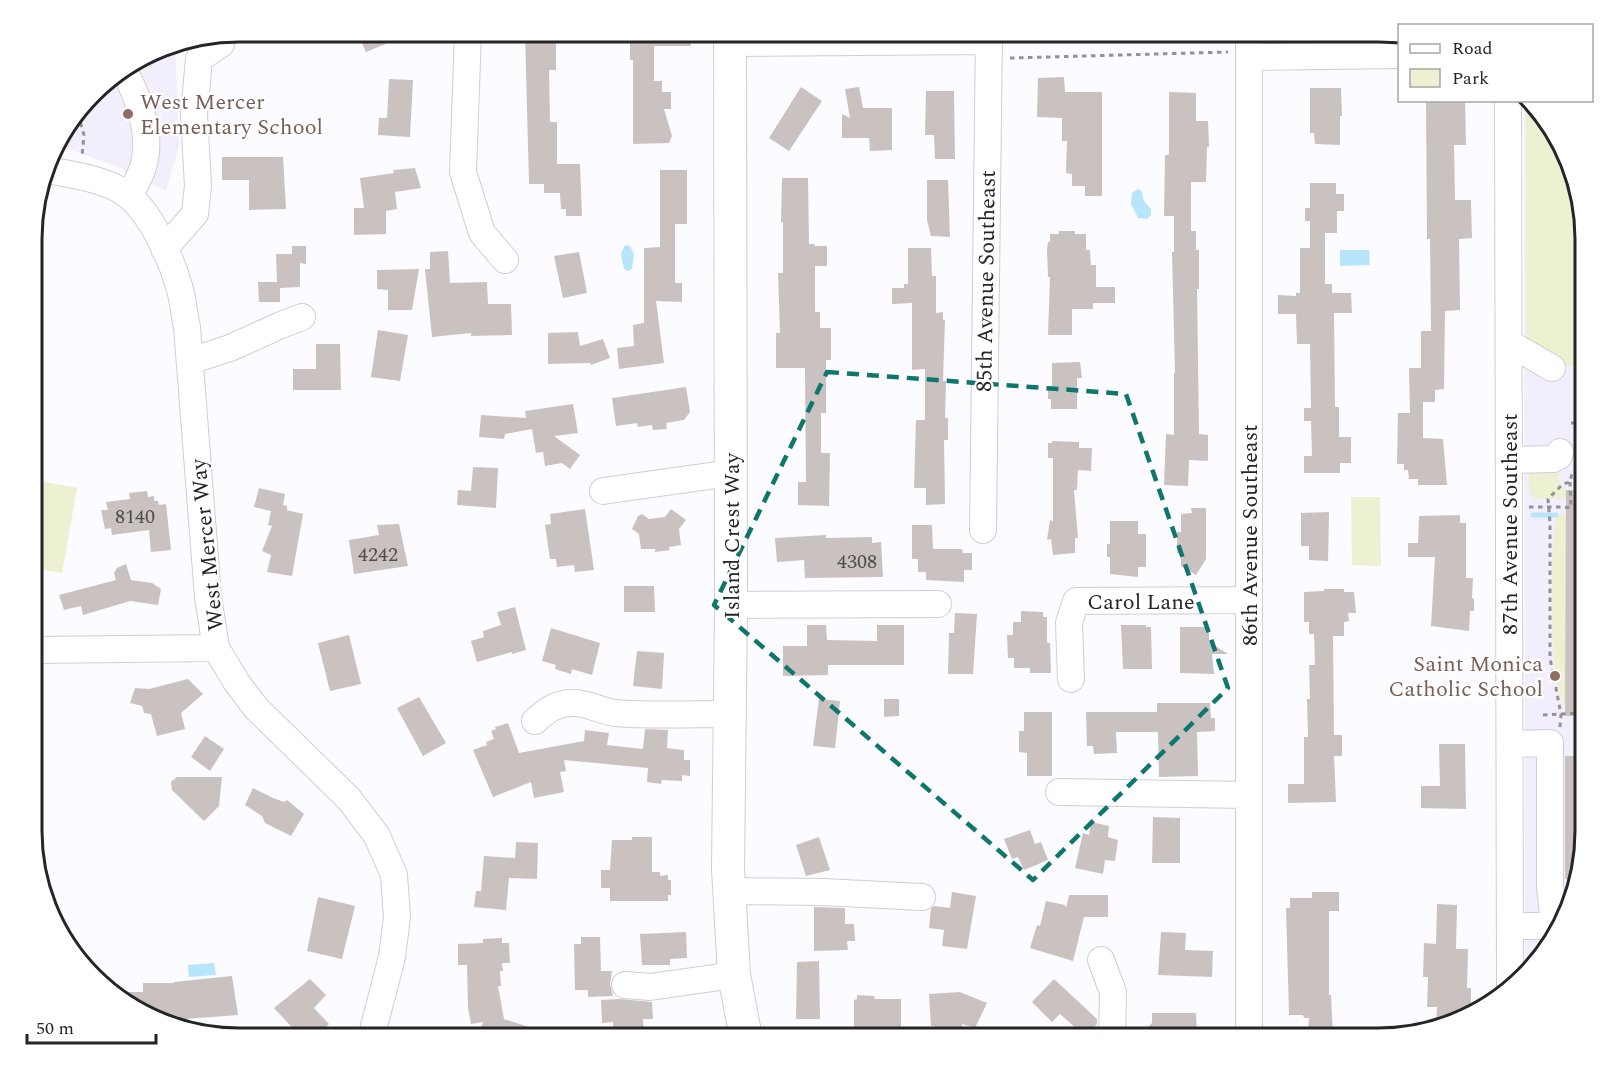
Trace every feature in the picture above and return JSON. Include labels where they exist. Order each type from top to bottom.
[{"type":"main road","name":"Island Crest Way","points":[[731,42],[731,605],[728,891],[734,975],[744,1028]]},
{"type":"street","points":[[468,42],[463,172],[482,233],[505,260]]},
{"type":"street","points":[[915,42],[988,44]]},
{"type":"street","points":[[164,249],[195,214],[198,186],[194,114],[199,58],[221,44]]},
{"type":"street","name":"85th Avenue Southeast","points":[[983,530],[988,44]]},
{"type":"street","points":[[1243,45],[1398,55]]},
{"type":"street","name":"86th Avenue Southeast","points":[[1243,45],[1249,600],[1249,1028]]},
{"type":"street","points":[[128,77],[134,90],[144,125],[147,148],[142,171],[129,196]]},
{"type":"street","name":"87th Avenue Southeast","points":[[1508,102],[1510,976]]},
{"type":"street","name":"West Mercer Way","points":[[54,171],[81,175],[129,196],[151,222],[179,286],[187,327],[208,597],[216,648],[237,683],[256,708],[349,799],[377,836],[394,875],[397,917],[392,957],[373,1028]]},
{"type":"street","points":[[190,361],[230,348],[302,317]]},
{"type":"street","points":[[1509,343],[1552,368]]},
{"type":"street","points":[[1509,460],[1552,459],[1560,452]]},
{"type":"street","points":[[603,491],[731,473]]},
{"type":"street","name":"Carol Lane","points":[[1071,679],[1069,623],[1076,601],[1249,600]]},
{"type":"street","points":[[731,605],[938,604]]},
{"type":"street","points":[[42,650],[216,648]]},
{"type":"street","points":[[535,722],[545,710],[576,703],[595,710],[615,713],[730,714]]},
{"type":"street","points":[[1510,744],[1550,744],[1550,886],[1559,908]]},
{"type":"street","points":[[1059,792],[1249,795]]},
{"type":"street","points":[[728,891],[823,892],[922,897]]},
{"type":"street","points":[[1510,926],[1550,926]]},
{"type":"street","points":[[1101,960],[1113,992],[1112,1028]]},
{"type":"street","points":[[625,985],[650,987],[734,975]]},
{"type":"path","points":[[988,44],[1227,53],[1243,45]]},
{"type":"path","points":[[81,123],[84,135],[81,175]]},
{"type":"path","points":[[1570,482],[1571,508]]},
{"type":"path","points":[[1509,507],[1575,508]]},
{"type":"path","points":[[1548,507],[1550,658],[1561,714]]},
{"type":"path","points":[[1543,716],[1575,713]]},
{"type":"highlighted area","points":[[827,372],[1126,394],[1228,688],[1033,880],[714,605]]},
{"type":"shaded area","name":"West Mercer Elementary School","points":[[175,52],[179,145],[166,191],[118,167],[65,148],[91,109],[109,91],[141,68]]},
{"type":"shaded area","name":"Saint Monica Catholic School","points":[[1524,108],[1549,141],[1560,164],[1565,176],[1575,226],[1575,844],[1565,894],[1555,918],[1525,962]]},
{"type":"green space","points":[[1526,111],[1549,141],[1565,176],[1571,201],[1575,226],[1575,366],[1552,366],[1529,349],[1526,330]]},
{"type":"green space","points":[[1559,468],[1559,481],[1566,490],[1566,499],[1533,498],[1529,490],[1529,469]]},
{"type":"green space","points":[[42,481],[77,488],[62,573],[42,570]]},
{"type":"green space","points":[[1351,497],[1380,497],[1381,566],[1352,565]]},
{"type":"green space","points":[[1556,515],[1566,515],[1566,707],[1555,670],[1553,643],[1552,584]]},
{"type":"water","points":[[1138,189],[1141,190],[1144,201],[1151,209],[1151,215],[1147,219],[1138,218],[1131,204],[1132,193]]},
{"type":"water","points":[[625,245],[630,246],[634,254],[632,269],[628,271],[624,269],[621,254]]},
{"type":"water","points":[[1340,250],[1369,250],[1370,265],[1340,266]]},
{"type":"water","points":[[214,963],[216,975],[189,977],[188,965]]},
{"type":"building","points":[[362,42],[390,42],[366,52]]},
{"type":"building","points":[[525,42],[556,42],[556,70],[549,70],[550,122],[557,122],[557,164],[580,164],[582,216],[566,216],[566,209],[561,209],[560,193],[544,193],[544,184],[529,184]]},
{"type":"building","points":[[630,42],[691,42],[691,46],[654,46],[654,81],[662,81],[662,92],[671,92],[671,109],[664,109],[672,136],[669,143],[633,144],[633,60],[630,60]]},
{"type":"building","points":[[1064,77],[1065,92],[1102,92],[1102,196],[1085,196],[1085,186],[1072,186],[1072,174],[1066,173],[1067,141],[1062,141],[1062,118],[1037,117],[1038,78]]},
{"type":"building","points":[[389,79],[413,80],[410,137],[378,135],[379,118],[387,118]]},
{"type":"building","points":[[801,87],[822,101],[789,151],[769,138]]},
{"type":"building","points":[[859,87],[863,108],[892,108],[892,150],[870,151],[869,138],[842,138],[842,114],[850,118],[845,89]]},
{"type":"building","points":[[1310,88],[1341,88],[1340,145],[1315,144],[1314,133],[1310,133]]},
{"type":"building","points":[[926,91],[954,91],[955,159],[935,159],[934,135],[925,135]]},
{"type":"building","points":[[1169,92],[1196,93],[1196,121],[1208,121],[1209,147],[1207,147],[1206,182],[1191,182],[1191,231],[1196,231],[1196,250],[1199,250],[1199,289],[1197,289],[1199,434],[1208,435],[1208,461],[1189,460],[1188,486],[1164,485],[1166,434],[1174,435],[1175,373],[1172,252],[1174,252],[1174,216],[1164,216],[1165,155],[1169,155]]},
{"type":"building","points":[[1426,102],[1465,102],[1466,145],[1454,145],[1455,200],[1471,200],[1472,238],[1459,239],[1460,310],[1445,311],[1444,389],[1435,390],[1435,402],[1423,402],[1423,438],[1443,439],[1447,485],[1418,485],[1418,479],[1409,479],[1408,470],[1404,470],[1404,464],[1397,464],[1398,413],[1410,413],[1409,368],[1421,368],[1421,331],[1431,331],[1430,239],[1427,239]]},
{"type":"building","points":[[222,157],[283,157],[286,209],[249,210],[249,180],[222,180]]},
{"type":"building","points":[[415,168],[421,188],[395,192],[397,209],[386,211],[386,234],[354,235],[354,208],[364,208],[360,178],[394,173],[393,170]]},
{"type":"building","points":[[660,170],[687,170],[687,224],[675,224],[675,283],[682,283],[682,302],[656,301],[664,363],[619,369],[617,348],[634,346],[633,325],[644,323],[644,248],[660,247]]},
{"type":"building","points":[[782,178],[808,178],[809,244],[827,246],[827,266],[815,266],[815,312],[820,312],[820,328],[831,328],[831,360],[826,360],[826,413],[821,413],[821,453],[830,453],[829,506],[798,505],[798,482],[806,482],[805,368],[776,368],[776,333],[780,333],[778,273],[783,273]]},
{"type":"building","points":[[927,180],[948,180],[950,237],[931,236],[927,220]]},
{"type":"building","points":[[1310,183],[1336,183],[1336,194],[1344,194],[1344,211],[1337,211],[1337,233],[1325,233],[1325,284],[1332,284],[1332,293],[1351,293],[1352,313],[1334,313],[1335,407],[1339,407],[1339,437],[1351,437],[1351,463],[1340,463],[1340,473],[1304,473],[1304,456],[1312,456],[1311,421],[1304,421],[1304,408],[1311,408],[1310,344],[1297,344],[1296,314],[1278,314],[1278,295],[1296,296],[1296,293],[1300,293],[1300,248],[1310,248],[1310,221],[1305,221],[1305,208],[1310,208]]},
{"type":"building","points":[[1059,231],[1086,234],[1086,250],[1090,250],[1091,265],[1096,265],[1096,287],[1115,287],[1115,303],[1093,303],[1093,309],[1072,309],[1072,335],[1048,335],[1050,277],[1048,277],[1047,250],[1050,234],[1059,234]]},
{"type":"building","points":[[292,246],[306,246],[306,264],[300,263],[300,287],[280,288],[280,302],[259,302],[258,282],[277,282],[276,254],[292,254]]},
{"type":"building","points":[[908,248],[931,248],[932,276],[936,276],[936,313],[943,312],[943,320],[945,320],[943,381],[946,381],[945,418],[948,418],[948,440],[944,440],[945,504],[926,505],[926,488],[914,488],[916,420],[925,420],[925,369],[912,370],[912,303],[892,304],[892,288],[904,288],[904,284],[908,284]]},
{"type":"building","points":[[448,251],[450,283],[487,282],[488,304],[511,304],[512,335],[471,336],[471,333],[432,337],[425,269],[430,269],[430,252]]},
{"type":"building","points":[[579,252],[587,293],[563,298],[554,256]]},
{"type":"building","points":[[419,269],[412,310],[388,310],[388,290],[377,289],[377,270]]},
{"type":"building","points":[[378,330],[408,335],[400,381],[371,377]]},
{"type":"building","points":[[578,332],[580,346],[603,339],[610,358],[591,365],[590,363],[548,364],[548,333]]},
{"type":"building","points":[[316,344],[340,344],[341,390],[293,390],[293,369],[316,369]]},
{"type":"building","points":[[1080,362],[1082,378],[1077,378],[1077,409],[1051,409],[1048,386],[1052,386],[1052,363]]},
{"type":"building","points":[[686,387],[690,412],[684,420],[666,423],[667,429],[653,430],[652,425],[638,427],[637,423],[616,426],[612,398]]},
{"type":"building","points":[[573,404],[578,433],[554,436],[580,455],[570,469],[562,463],[545,466],[543,452],[536,453],[532,429],[505,434],[504,439],[479,437],[481,415],[526,418],[525,411]]},
{"type":"building","points":[[1052,441],[1079,442],[1079,448],[1092,448],[1091,471],[1078,470],[1077,490],[1074,490],[1078,538],[1075,538],[1075,553],[1053,555],[1051,539],[1047,540],[1050,520],[1053,521],[1053,458],[1048,458],[1048,443]]},
{"type":"building","points":[[473,467],[498,468],[496,508],[457,505],[458,490],[471,491]]},
{"type":"building","points":[[259,488],[285,494],[283,505],[287,506],[287,510],[303,514],[292,576],[267,572],[271,555],[262,551],[272,526],[268,525],[271,511],[254,507]]},
{"type":"building","points":[[1566,490],[1575,490],[1575,716],[1565,716]]},
{"type":"building","points":[[147,491],[148,497],[154,496],[154,501],[158,501],[159,505],[166,504],[171,550],[151,552],[149,530],[112,535],[111,528],[105,529],[101,510],[108,510],[106,502],[130,499],[129,493]]},
{"type":"building","points":[[1191,508],[1206,508],[1206,559],[1196,575],[1181,566],[1181,553],[1177,553],[1177,532],[1181,532],[1181,514],[1192,513]]},
{"type":"building","points":[[585,509],[594,570],[575,572],[574,565],[557,567],[556,559],[550,559],[545,525],[551,524],[550,514]]},
{"type":"building","points":[[671,509],[686,520],[679,529],[681,545],[669,547],[670,550],[655,552],[655,549],[641,549],[639,534],[632,529],[638,516],[642,514],[649,519],[665,517]]},
{"type":"building","points":[[1329,512],[1328,561],[1309,560],[1309,546],[1301,546],[1301,513]]},
{"type":"building","points":[[1460,515],[1460,523],[1466,523],[1466,578],[1473,578],[1474,611],[1470,611],[1469,631],[1431,626],[1435,557],[1408,557],[1408,543],[1418,543],[1419,516]]},
{"type":"building","points":[[1110,521],[1138,521],[1138,534],[1146,534],[1146,567],[1138,567],[1138,577],[1110,574],[1107,544],[1110,544]]},
{"type":"building","points":[[399,524],[408,566],[354,574],[349,540],[379,535],[377,525]]},
{"type":"building","points":[[912,525],[932,525],[933,549],[962,549],[963,553],[972,553],[972,570],[964,570],[964,582],[926,580],[926,572],[918,572],[918,559],[912,559]]},
{"type":"building","points":[[826,535],[826,538],[872,537],[872,543],[881,542],[883,577],[805,578],[804,560],[777,562],[775,538]]},
{"type":"building","points":[[126,564],[131,580],[152,583],[161,589],[158,605],[130,601],[83,615],[81,606],[64,610],[59,595],[116,580],[114,573],[117,568]]},
{"type":"building","points":[[624,586],[654,586],[655,612],[624,612]]},
{"type":"building","points":[[1324,589],[1344,589],[1344,592],[1354,592],[1356,613],[1348,613],[1349,621],[1344,622],[1344,636],[1333,636],[1334,735],[1342,735],[1342,756],[1334,756],[1336,802],[1288,803],[1288,784],[1304,784],[1304,737],[1308,737],[1307,699],[1310,699],[1309,665],[1315,665],[1314,634],[1309,634],[1309,622],[1304,622],[1304,592],[1324,591]]},
{"type":"building","points":[[515,607],[526,650],[477,662],[471,641],[484,637],[483,631],[501,625],[497,612]]},
{"type":"building","points":[[1021,611],[1043,612],[1043,617],[1047,617],[1047,643],[1050,643],[1051,673],[1030,673],[1030,668],[1014,668],[1014,658],[1008,658],[1007,635],[1013,635],[1013,622],[1021,622]]},
{"type":"building","points":[[955,613],[977,614],[973,674],[948,674],[949,633],[954,633]]},
{"type":"building","points":[[807,625],[826,625],[827,640],[877,641],[877,625],[904,625],[904,665],[828,665],[828,675],[783,676],[783,646],[807,646]]},
{"type":"building","points":[[1121,625],[1151,627],[1152,669],[1123,669]]},
{"type":"building","points":[[1180,627],[1209,627],[1209,642],[1228,654],[1212,654],[1214,674],[1180,673]]},
{"type":"building","points":[[551,628],[600,643],[592,675],[572,669],[571,674],[555,669],[556,665],[542,661]]},
{"type":"building","points":[[349,635],[361,684],[330,691],[318,643]]},
{"type":"building","points":[[637,651],[664,653],[662,689],[633,686]]},
{"type":"building","points":[[188,679],[203,694],[181,713],[185,729],[157,736],[151,714],[144,713],[142,706],[130,703],[135,688],[149,689]]},
{"type":"building","points":[[419,697],[446,743],[423,756],[397,708]]},
{"type":"building","points":[[819,699],[840,701],[835,748],[813,746]]},
{"type":"building","points":[[884,699],[899,699],[899,716],[884,717]]},
{"type":"building","points":[[1157,703],[1210,703],[1211,718],[1215,718],[1215,731],[1197,732],[1198,776],[1159,777],[1158,732],[1116,732],[1117,753],[1094,754],[1093,746],[1087,746],[1086,712],[1157,712]]},
{"type":"building","points":[[1024,712],[1052,712],[1052,776],[1027,776],[1027,753],[1019,752],[1019,731],[1024,731]]},
{"type":"building","points":[[508,723],[519,753],[584,741],[585,730],[609,733],[607,745],[643,749],[645,729],[668,730],[667,748],[684,750],[684,760],[690,760],[690,776],[682,775],[682,781],[662,780],[661,784],[647,782],[648,768],[564,760],[566,771],[560,772],[564,792],[534,798],[531,782],[493,797],[473,750],[487,745],[486,742],[494,739],[491,731],[496,729],[495,727]]},
{"type":"building","points":[[205,736],[224,749],[210,771],[191,757]]},
{"type":"building","points":[[1439,744],[1465,744],[1466,809],[1421,808],[1421,786],[1440,786]]},
{"type":"building","points":[[1565,756],[1575,756],[1575,844],[1569,879],[1565,879]]},
{"type":"building","points":[[177,777],[222,777],[219,806],[204,821],[172,790],[171,782]]},
{"type":"building","points":[[253,788],[284,802],[287,800],[304,814],[291,836],[265,823],[262,816],[245,805]]},
{"type":"building","points":[[1153,817],[1180,818],[1180,863],[1152,863]]},
{"type":"building","points":[[1091,822],[1109,826],[1108,837],[1118,840],[1115,861],[1105,860],[1103,874],[1075,868],[1083,833],[1089,835]]},
{"type":"building","points":[[1030,830],[1035,844],[1041,842],[1048,860],[1024,870],[1018,857],[1012,859],[1004,839]]},
{"type":"building","points":[[632,837],[652,837],[652,872],[660,872],[660,876],[668,875],[668,880],[671,880],[671,895],[668,895],[668,901],[610,901],[610,888],[601,888],[601,870],[610,870],[612,840],[632,840]]},
{"type":"building","points":[[819,837],[830,870],[806,876],[796,845]]},
{"type":"building","points":[[516,842],[538,843],[537,879],[509,878],[506,910],[474,907],[476,891],[481,891],[484,856],[515,858]]},
{"type":"building","points":[[952,892],[976,896],[967,949],[942,946],[944,930],[929,928],[931,908],[934,906],[950,908]]},
{"type":"building","points":[[1312,892],[1339,892],[1339,911],[1329,911],[1329,995],[1331,995],[1333,1028],[1308,1028],[1309,1018],[1304,1018],[1303,1015],[1289,1015],[1286,908],[1290,908],[1290,898],[1312,898]]},
{"type":"building","points":[[1069,895],[1108,895],[1108,917],[1084,917],[1073,961],[1030,948],[1037,925],[1040,926],[1046,901],[1065,905],[1066,908]]},
{"type":"building","points":[[318,897],[355,906],[342,959],[307,951]]},
{"type":"building","points":[[1437,904],[1457,905],[1456,949],[1468,949],[1467,988],[1471,988],[1471,1004],[1436,1019],[1437,1007],[1427,1007],[1428,977],[1423,977],[1424,943],[1436,944]]},
{"type":"building","points":[[814,907],[845,908],[845,924],[854,924],[855,941],[847,941],[848,950],[814,951]]},
{"type":"building","points":[[686,932],[687,958],[670,959],[670,965],[642,965],[640,934]]},
{"type":"building","points":[[1161,932],[1186,933],[1185,950],[1213,951],[1212,977],[1158,975]]},
{"type":"building","points":[[581,937],[600,937],[601,971],[612,971],[610,984],[613,996],[588,997],[588,990],[575,990],[574,944],[581,944]]},
{"type":"building","points":[[502,938],[502,943],[509,943],[510,963],[502,963],[501,986],[498,986],[504,1019],[529,1028],[481,1028],[483,1022],[471,1024],[468,1008],[467,965],[458,965],[458,944],[483,943],[483,939]]},
{"type":"building","points":[[819,961],[820,1019],[796,1019],[797,962]]},
{"type":"building","points":[[232,976],[238,1015],[183,1019],[152,1008],[126,992],[143,992],[143,983]]},
{"type":"building","points":[[310,979],[326,995],[314,1008],[329,1024],[325,1028],[293,1028],[274,1008]]},
{"type":"building","points":[[1054,979],[1097,1019],[1097,1024],[1094,1028],[1076,1028],[1060,1014],[1052,1022],[1032,1002]]},
{"type":"building","points":[[960,992],[987,1003],[975,1028],[962,1024],[962,1028],[934,1028],[931,1026],[929,994]]},
{"type":"building","points":[[857,995],[874,996],[875,999],[901,999],[901,1028],[854,1028],[854,1000],[857,999]]},
{"type":"building","points":[[601,1000],[652,1002],[653,1019],[643,1019],[644,1028],[613,1028],[613,1022],[602,1023]]},
{"type":"building","points":[[1152,1013],[1196,1013],[1197,1028],[1147,1028],[1152,1023]]},
{"type":"waterway","points":[[1533,515],[1556,515]]},
{"type":"place","name":"West Mercer Elementary School","points":[[128,114]]},
{"type":"place","name":"Saint Monica Catholic School","points":[[1555,676]]}]
